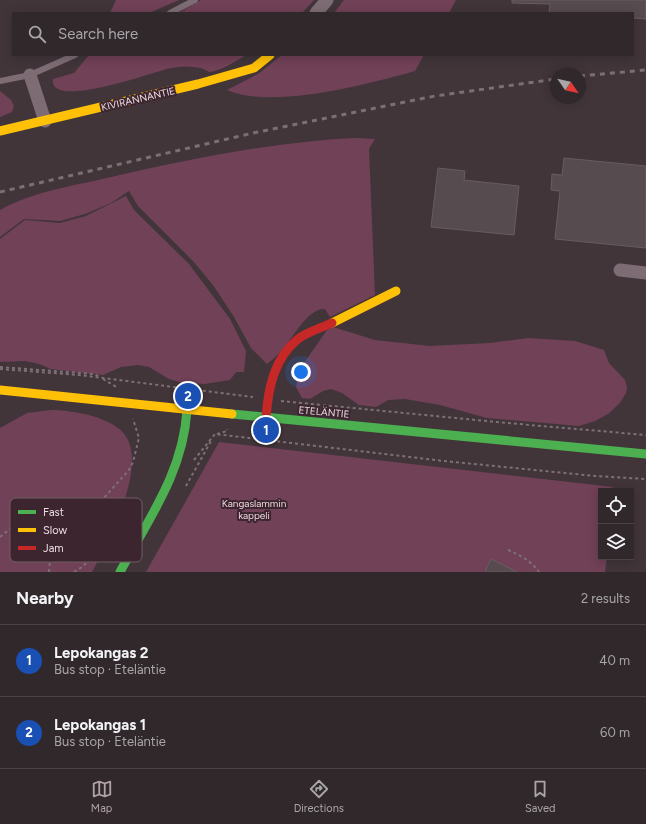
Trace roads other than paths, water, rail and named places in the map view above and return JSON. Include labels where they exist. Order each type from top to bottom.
[{"type":"street","points":[[317,12],[326,0]]},
{"type":"street","name":"KIVIRANNANTIE","points":[[0,131],[198,84],[254,68],[269,56]]},
{"type":"street","points":[[30,75],[45,121]]},
{"type":"street","points":[[620,270],[646,272]]},
{"type":"street","points":[[266,418],[267,399],[280,360],[298,339],[396,292]]},
{"type":"street","name":"ETELÄNTIE","points":[[0,390],[266,418],[646,454]]},
{"type":"street","points":[[142,531],[166,489],[178,463],[186,427],[187,410]]},
{"type":"street","points":[[120,572],[125,562]]},
{"type":"lane","points":[[172,12],[195,0]]},
{"type":"lane","points":[[0,81],[30,75],[73,56]]},
{"type":"railway","points":[[586,75],[646,70]]},
{"type":"railway","points":[[0,192],[253,133],[435,96],[550,80]]},
{"type":"place","name":"Lepokangas 1","points":[[188,396]]},
{"type":"place","name":"Lepokangas 2","points":[[266,430]]},
{"type":"park label","name":"Kangaslammin kappeli","points":[[254,508]]}]
